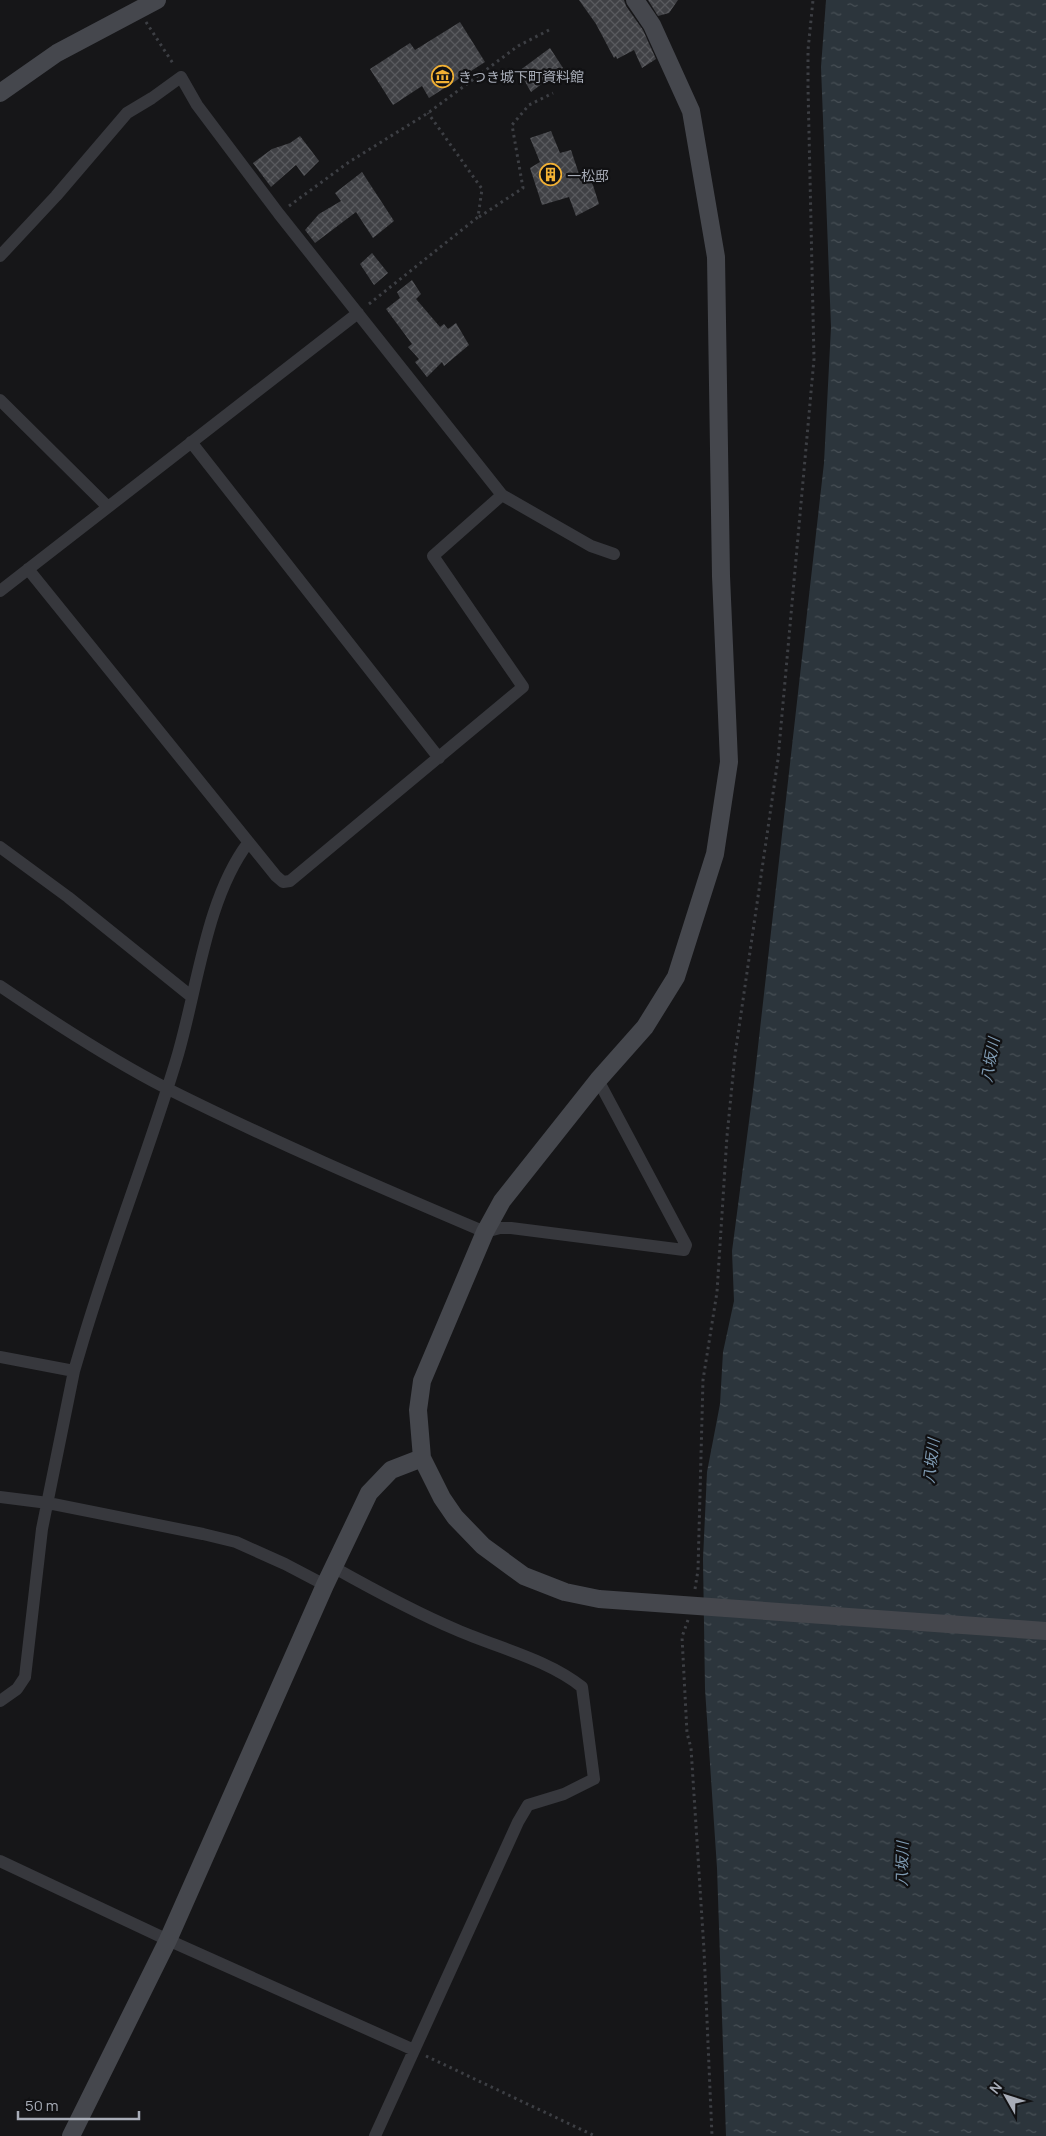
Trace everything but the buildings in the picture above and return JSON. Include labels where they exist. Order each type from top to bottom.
[{"type":"street","points":[[0,93],[57,53],[158,0]]},
{"type":"street","points":[[635,0],[652,25],[691,111],[716,257],[721,576],[729,762],[715,854],[676,976],[645,1027],[598,1080],[502,1201],[486,1232],[422,1381],[418,1410],[422,1458],[442,1498],[455,1517],[483,1546],[524,1576],[565,1592],[599,1599],[1046,1631]]},
{"type":"street","points":[[0,256],[56,196],[127,113],[181,77],[197,105],[279,214],[502,495],[591,546],[614,554]]},
{"type":"street","points":[[0,591],[106,506],[358,313]]},
{"type":"street","points":[[0,400],[106,506]]},
{"type":"street","points":[[191,442],[439,758]]},
{"type":"street","points":[[28,569],[248,843],[276,876],[283,882],[290,881],[523,687],[433,556],[502,495]]},
{"type":"street","points":[[0,1701],[17,1689],[25,1677],[42,1529],[74,1371],[93,1307],[181,1046],[217,904],[238,857],[248,843]]},
{"type":"street","points":[[0,847],[68,897],[192,997]]},
{"type":"street","points":[[0,986],[86,1041],[167,1088],[308,1155],[486,1232],[500,1228],[511,1228],[684,1250],[686,1245],[598,1080]]},
{"type":"street","points":[[0,1357],[74,1371]]},
{"type":"street","points":[[71,2136],[168,1940],[325,1585],[369,1493],[391,1470],[422,1458]]},
{"type":"street","points":[[0,1497],[48,1503],[236,1542],[285,1564],[325,1585]]},
{"type":"street","points":[[333,1568],[456,1630],[566,1674],[582,1687],[594,1778],[564,1794],[528,1805],[518,1822],[375,2136]]},
{"type":"street","points":[[0,1862],[168,1940],[414,2050]]},
{"type":"path","points":[[712,2136],[704,1950],[691,1748],[687,1733],[682,1637],[693,1605],[698,1570],[703,1380],[717,1292],[726,1145],[735,1055],[778,759],[814,359],[808,87],[808,50],[813,0]]},
{"type":"path","points":[[138,10],[181,77]]},
{"type":"path","points":[[279,214],[349,162],[428,113],[518,46],[549,30]]},
{"type":"path","points":[[358,313],[478,217],[523,188],[512,125],[528,105],[553,92]]},
{"type":"path","points":[[428,113],[482,190],[478,217]]},
{"type":"path","points":[[414,2050],[595,2136]]},
{"type":"water","name":"八坂川","points":[[826,0],[1046,0],[1046,2136],[726,2136],[717,1868],[705,1689],[703,1559],[707,1472],[720,1404],[723,1352],[734,1301],[732,1251],[753,1091],[824,463],[831,327],[821,67]]},
{"type":"place","name":"きつき城下町資料館","points":[[442,76]]},
{"type":"place","name":"一松邸","points":[[551,175]]}]
